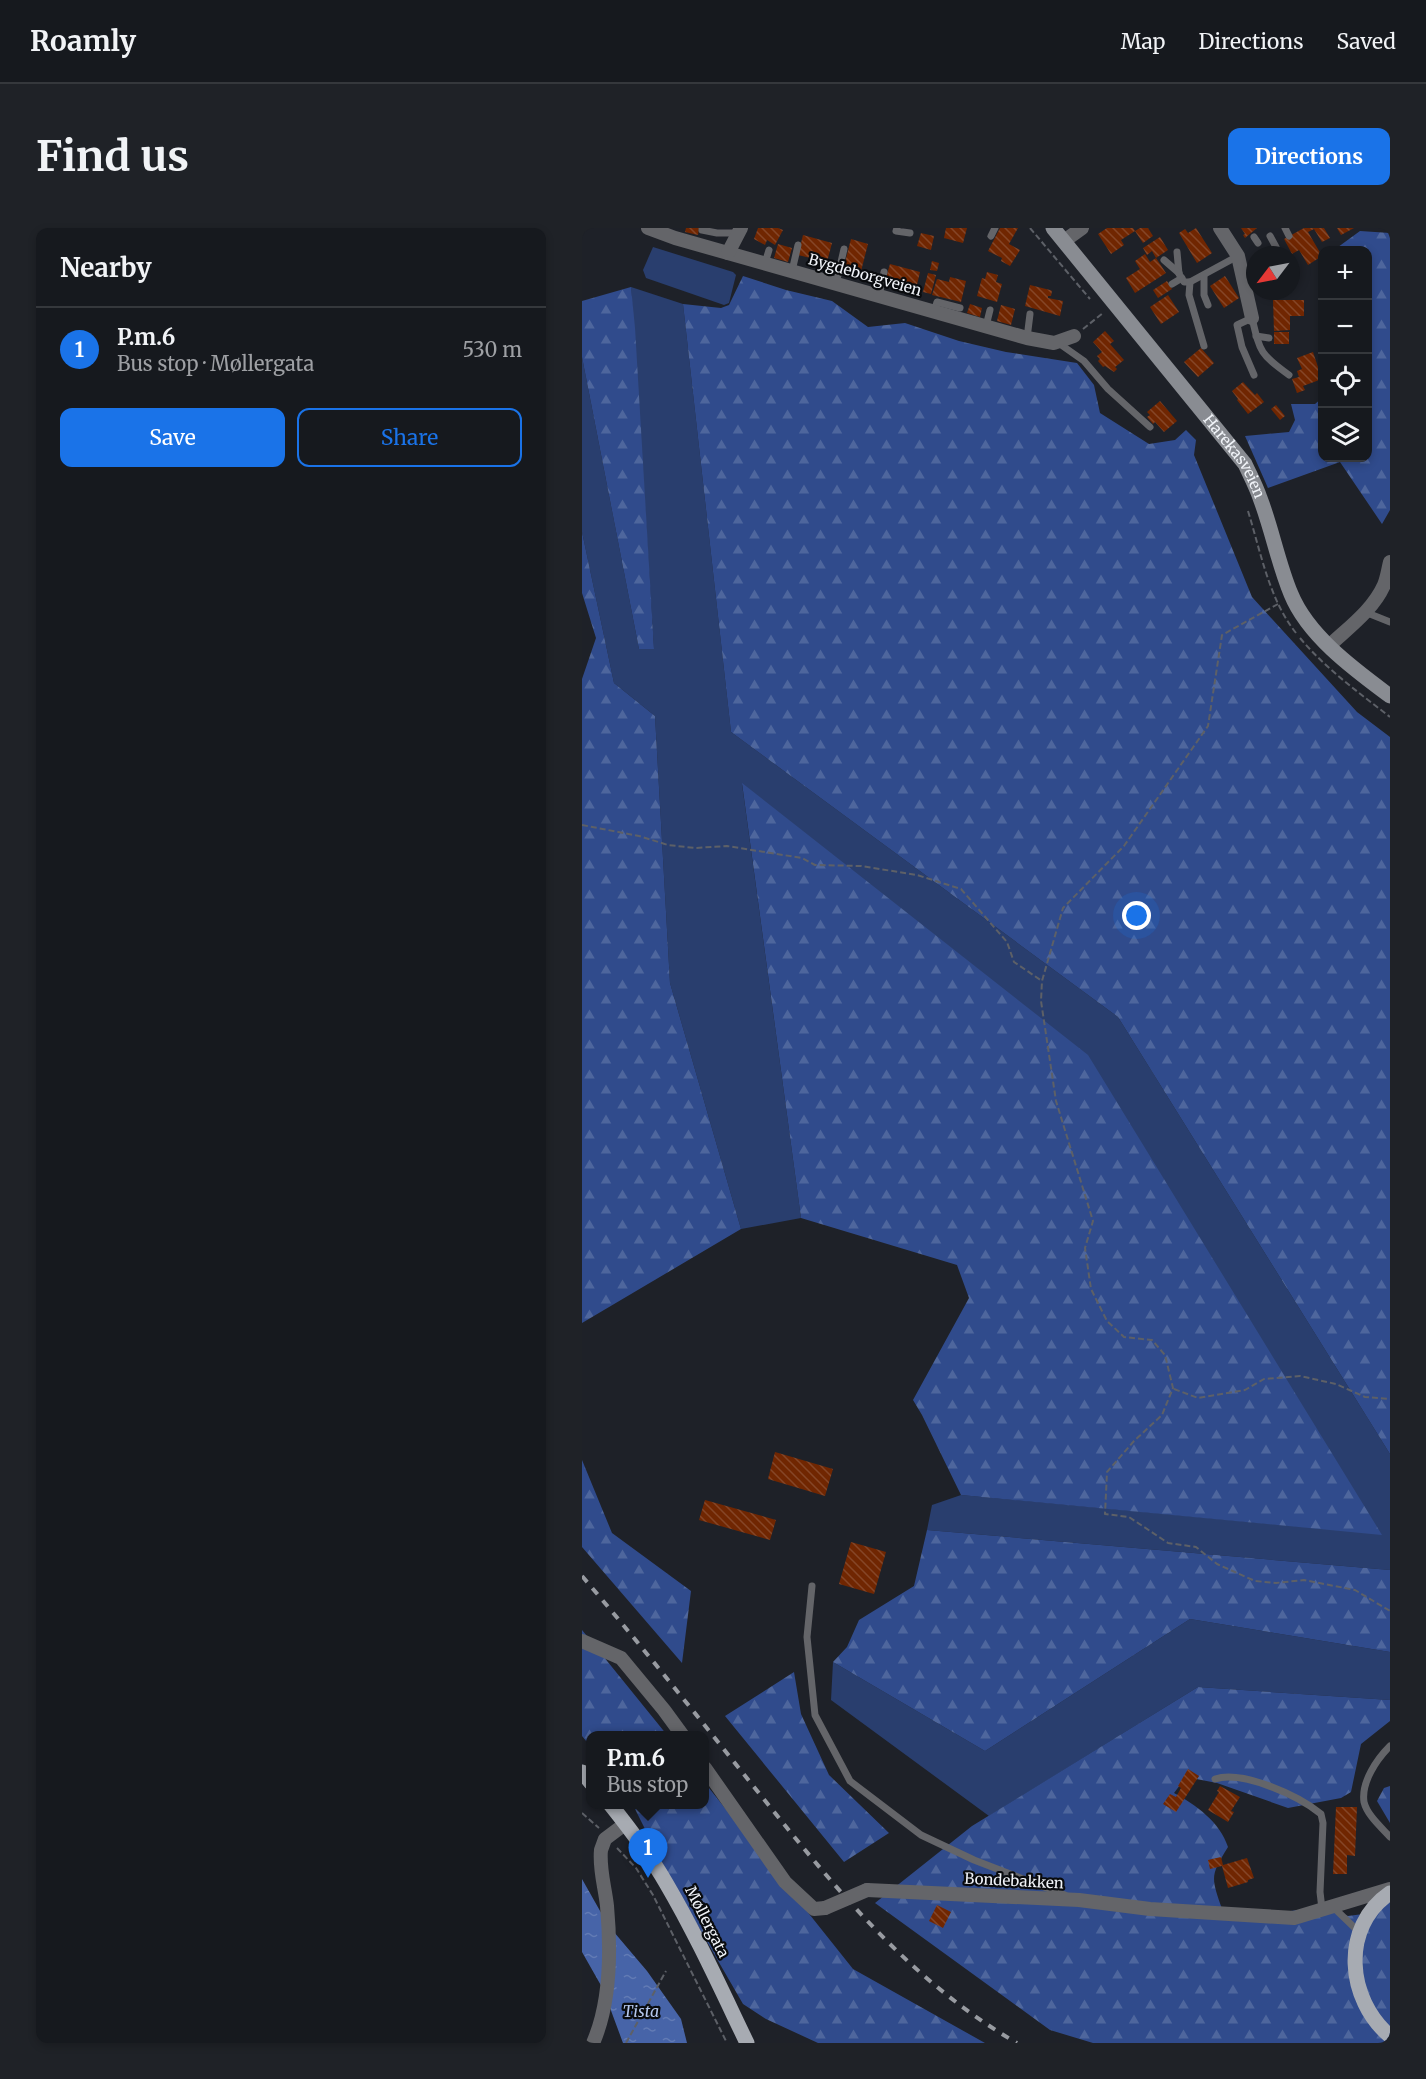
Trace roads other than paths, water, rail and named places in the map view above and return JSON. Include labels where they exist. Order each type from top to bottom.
[{"type":"main road","name":"Møllergata","points":[[614,1809],[670,1890],[747,2043]]},
{"type":"main road","points":[[1390,1891],[1368,1914],[1359,1932],[1354,1966],[1362,2001],[1373,2019],[1390,2036]]},
{"type":"street","name":"Bygdeborgveien","points":[[648,228],[728,253],[767,256],[792,271],[1027,338],[1057,342],[1074,336]]},
{"type":"street","name":"Harekasveien","points":[[1053,228],[1245,464],[1260,498],[1291,596],[1304,618],[1358,672],[1390,696]]},
{"type":"street","points":[[1064,241],[1082,228]]},
{"type":"street","points":[[1220,228],[1238,256],[1252,318]]},
{"type":"street","points":[[728,253],[740,231]]},
{"type":"street","points":[[1329,645],[1365,612],[1384,585],[1390,562]]},
{"type":"street","points":[[582,1641],[621,1658],[679,1731]]},
{"type":"street","name":"Bondebakken","points":[[709,1774],[785,1882],[814,1909],[825,1908],[867,1890],[1079,1900],[1150,1909],[1294,1918],[1390,1891]]},
{"type":"street","points":[[593,2043],[600,2027],[607,1978],[609,1930],[600,1850],[608,1837],[626,1824]]},
{"type":"lane","points":[[897,228],[896,231],[910,233]]},
{"type":"lane","points":[[991,236],[995,228]]},
{"type":"lane","points":[[1285,228],[1289,236]]},
{"type":"lane","points":[[702,230],[717,233],[740,231]]},
{"type":"lane","points":[[1270,236],[1275,246]]},
{"type":"lane","points":[[792,271],[798,245]]},
{"type":"lane","points":[[836,284],[844,249]]},
{"type":"lane","points":[[1172,284],[1180,276],[1178,252]]},
{"type":"lane","points":[[1164,260],[1184,282],[1190,282],[1238,256]]},
{"type":"lane","points":[[879,296],[884,272]]},
{"type":"lane","points":[[1204,276],[1204,295],[1208,305]]},
{"type":"lane","points":[[1190,282],[1189,295],[1204,346]]},
{"type":"lane","points":[[934,312],[937,302],[960,308]]},
{"type":"lane","points":[[986,327],[990,310]]},
{"type":"lane","points":[[1027,338],[1030,314]]},
{"type":"lane","points":[[1254,375],[1242,347],[1237,325],[1252,318],[1260,349],[1271,362],[1289,375]]},
{"type":"lane","points":[[1256,336],[1269,338]]},
{"type":"lane","points":[[1057,342],[1084,361],[1108,389],[1150,427]]},
{"type":"lane","points":[[1365,612],[1390,622]]},
{"type":"lane","points":[[812,1586],[807,1637],[815,1715],[850,1781],[921,1835],[974,1860],[1079,1900]]},
{"type":"lane","points":[[1390,1746],[1371,1772],[1364,1788],[1364,1803],[1374,1821],[1390,1837]]},
{"type":"lane","points":[[1215,1779],[1228,1776],[1262,1784],[1301,1801],[1321,1814],[1323,1823],[1320,1892],[1327,1908],[1359,1932]]},
{"type":"water","name":"Tista","points":[[582,1879],[608,1925],[647,1971],[681,2019],[687,2043],[623,2043],[603,1989],[582,1952]]},
{"type":"railway","points":[[582,1576],[813,1859],[874,1928],[941,1990],[978,2018],[1017,2043]]},
{"type":"place","name":"P.m.6","points":[[648,1878]]}]
